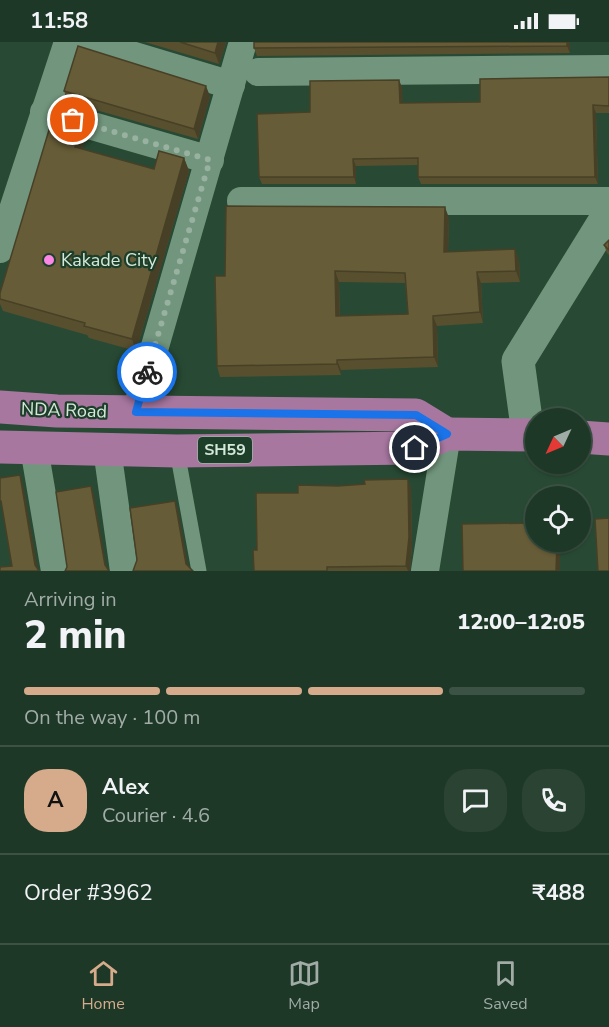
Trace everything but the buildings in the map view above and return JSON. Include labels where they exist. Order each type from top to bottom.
[{"type":"main road","name":"NDA Road","points":[[0,407],[136,412],[416,415],[447,434]]},
{"type":"main road","name":"SH59","points":[[0,447],[177,451],[415,448],[447,434],[525,434]]},
{"type":"main road","points":[[591,438],[609,439]]},
{"type":"street","points":[[0,249],[68,42]]},
{"type":"street","points":[[88,42],[231,85]]},
{"type":"street","points":[[136,412],[243,42]]},
{"type":"street","points":[[258,72],[609,69]]},
{"type":"street","points":[[44,112],[210,160]]},
{"type":"street","points":[[242,201],[609,201]]},
{"type":"street","points":[[527,408],[518,361],[609,214]]},
{"type":"street","points":[[425,571],[447,434]]},
{"type":"street","points":[[34,448],[55,571]]},
{"type":"street","points":[[107,449],[124,571]]},
{"type":"lane","points":[[177,451],[199,571]]},
{"type":"way so far","points":[[73,120],[210,160],[147,372]]},
{"type":"place","name":"Kakade City","points":[[49,260]]},
{"type":"route","points":[[147,372],[136,412],[416,415],[447,434],[415,448]]}]
